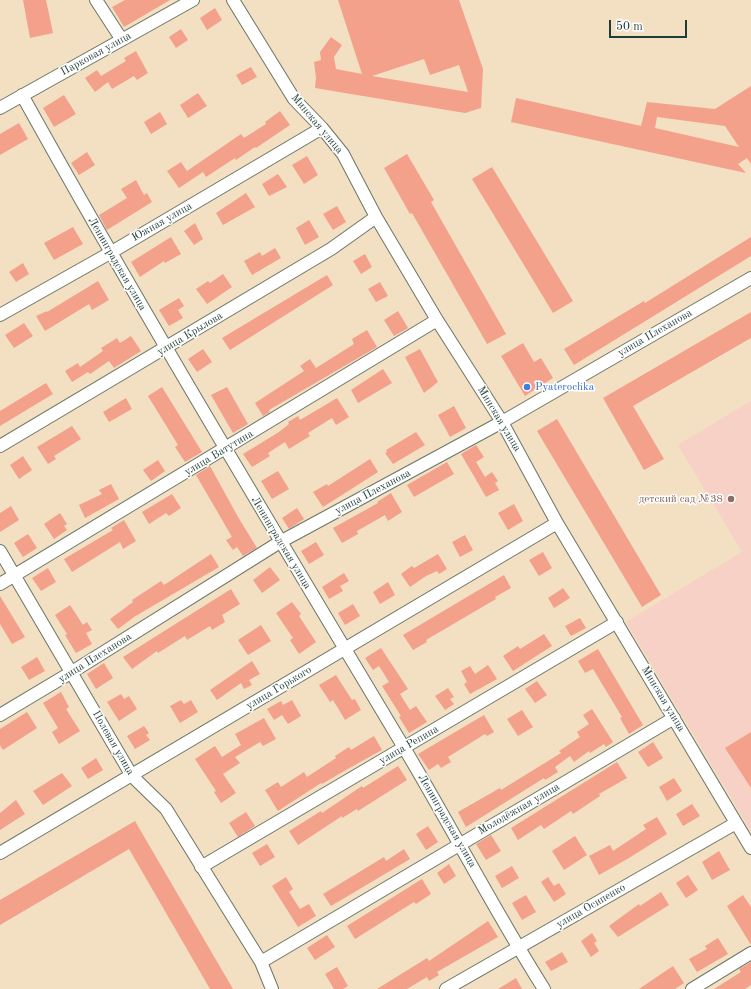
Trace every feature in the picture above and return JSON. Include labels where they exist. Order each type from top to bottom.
[{"type":"street","points":[[96,0],[122,40]]},
{"type":"street","name":"Парковая улица","points":[[0,108],[193,0]]},
{"type":"street","name":"Минская улица","points":[[233,0],[294,99],[322,128],[343,154],[376,217],[437,320],[502,422],[558,523],[751,848]]},
{"type":"street","name":"Ленинградская улица","points":[[22,95],[110,253],[280,542],[405,748],[518,948],[544,989]]},
{"type":"street","name":"Южная улица","points":[[0,315],[110,253],[322,128]]},
{"type":"street","name":"улица Крылова","points":[[0,446],[331,249],[376,217]]},
{"type":"street","name":"улица Плеханова","points":[[0,715],[72,672],[280,542],[502,422],[751,278]]},
{"type":"street","name":"улица Ватутина","points":[[0,584],[226,449],[437,320]]},
{"type":"street","name":"улица Горького","points":[[0,853],[558,523]]},
{"type":"street","name":"Полевая улица","points":[[0,551],[132,776],[166,809],[261,962],[272,989]]},
{"type":"street","name":"улица Репина","points":[[201,867],[617,622]]},
{"type":"street","name":"Молодёжная улица","points":[[261,962],[674,718]]},
{"type":"street","name":"улица Осипенко","points":[[446,989],[736,823]]},
{"type":"street","points":[[692,989],[751,953]]},
{"type":"shaded area","points":[[751,401],[751,831],[626,622],[742,552],[678,445]]},
{"type":"building","points":[[23,0],[46,0],[53,33],[30,38]]},
{"type":"building","points":[[125,0],[170,0],[124,27],[112,7]]},
{"type":"building","points":[[338,0],[459,0],[483,69],[481,108],[465,113],[315,88],[316,78],[314,62],[321,60],[320,52],[331,37],[342,45],[334,57],[336,69],[362,74]],"holes":[[[424,59],[430,75],[459,65],[468,92],[372,76]]]},
{"type":"building","points":[[215,8],[222,20],[207,30],[200,18]]},
{"type":"building","points":[[181,29],[188,40],[176,48],[169,37]]},
{"type":"building","points":[[136,51],[148,73],[137,80],[134,76],[112,89],[108,82],[95,92],[85,78],[97,70],[101,76],[126,61],[124,58]]},
{"type":"building","points":[[251,67],[257,77],[242,85],[236,75]]},
{"type":"building","points":[[751,86],[751,164],[747,158],[738,164],[746,173],[511,122],[516,98],[641,126],[647,102],[715,109]],"holes":[[[657,117],[725,126],[739,147],[655,128]]]},
{"type":"building","points":[[198,93],[207,106],[188,118],[180,105]]},
{"type":"building","points":[[64,95],[76,114],[54,127],[43,108]]},
{"type":"building","points":[[280,111],[290,125],[256,148],[255,147],[236,160],[235,158],[206,177],[203,172],[179,188],[167,171],[181,162],[187,171],[241,134],[244,138],[266,124],[265,122]]},
{"type":"building","points":[[160,112],[167,124],[151,134],[144,122]]},
{"type":"building","points":[[19,123],[28,139],[0,155],[0,134]]},
{"type":"building","points":[[87,152],[95,165],[79,175],[71,163]]},
{"type":"building","points":[[407,154],[434,200],[431,202],[506,334],[487,344],[412,213],[410,214],[384,168]]},
{"type":"building","points":[[307,156],[318,175],[304,184],[292,165]]},
{"type":"building","points":[[492,167],[573,301],[553,313],[472,179]]},
{"type":"building","points":[[278,174],[287,187],[269,196],[262,184]]},
{"type":"building","points":[[136,180],[144,195],[147,193],[152,202],[107,230],[99,215],[127,198],[121,189]]},
{"type":"building","points":[[246,193],[255,207],[223,225],[216,213]]},
{"type":"building","points":[[337,206],[346,222],[333,230],[323,214]]},
{"type":"building","points":[[309,220],[319,237],[305,245],[296,228]]},
{"type":"building","points":[[195,223],[203,239],[194,245],[184,231]]},
{"type":"building","points":[[73,227],[83,244],[54,260],[44,243]]},
{"type":"building","points":[[171,237],[181,254],[165,263],[164,261],[140,277],[131,262]]},
{"type":"building","points":[[751,237],[751,256],[574,365],[564,349],[644,301],[645,303]]},
{"type":"building","points":[[275,248],[281,258],[252,275],[244,261],[260,252],[262,256]]},
{"type":"building","points":[[365,254],[372,267],[361,274],[353,261]]},
{"type":"building","points":[[23,263],[29,274],[16,282],[9,272]]},
{"type":"building","points":[[223,274],[232,287],[207,304],[196,289],[208,281],[210,283]]},
{"type":"building","points":[[327,275],[333,285],[230,350],[222,338]]},
{"type":"building","points":[[98,281],[109,300],[92,310],[89,304],[45,331],[36,316],[47,312]]},
{"type":"building","points":[[380,282],[388,296],[376,302],[368,289]]},
{"type":"building","points":[[179,298],[184,306],[178,310],[183,318],[169,326],[159,310]]},
{"type":"building","points":[[398,311],[408,328],[394,336],[384,320]]},
{"type":"building","points":[[751,312],[751,338],[633,406],[664,459],[644,470],[603,398]]},
{"type":"building","points":[[24,323],[33,336],[14,348],[5,335]]},
{"type":"building","points":[[367,330],[377,347],[269,410],[270,412],[263,416],[255,403],[304,371],[300,366],[310,359],[316,368],[354,344],[352,339]]},
{"type":"building","points":[[131,336],[141,351],[114,368],[109,361],[90,374],[88,372],[72,382],[65,371],[78,363],[80,367],[103,351],[101,348],[117,338],[120,343]]},
{"type":"building","points":[[523,343],[534,362],[541,358],[553,378],[525,396],[501,356]]},
{"type":"building","points":[[203,349],[212,362],[197,372],[188,359]]},
{"type":"building","points":[[420,349],[438,382],[424,393],[405,357]]},
{"type":"building","points":[[383,369],[392,383],[358,403],[351,390]]},
{"type":"building","points":[[46,383],[53,394],[0,426],[0,411]]},
{"type":"building","points":[[162,387],[202,452],[185,462],[175,447],[178,445],[148,396]]},
{"type":"building","points":[[227,387],[248,424],[233,433],[211,395]]},
{"type":"building","points":[[126,398],[132,409],[109,422],[103,412]]},
{"type":"building","points":[[337,398],[349,417],[336,425],[332,418],[308,433],[310,436],[289,449],[285,442],[268,453],[270,456],[252,467],[243,454],[279,432],[289,424],[288,422],[298,416],[300,420]]},
{"type":"building","points":[[454,406],[466,428],[450,437],[438,415]]},
{"type":"building","points":[[557,419],[661,595],[642,607],[537,431]]},
{"type":"building","points":[[72,426],[81,439],[54,456],[56,459],[48,464],[37,447]]},
{"type":"building","points":[[416,432],[425,445],[393,464],[385,453],[387,452],[386,450]]},
{"type":"building","points":[[476,445],[484,457],[476,462],[485,477],[492,472],[498,481],[495,483],[499,490],[486,497],[461,454]]},
{"type":"building","points":[[23,456],[32,470],[19,479],[10,465]]},
{"type":"building","points":[[370,459],[378,472],[323,507],[313,492],[327,484],[328,486]]},
{"type":"building","points":[[158,460],[165,471],[151,481],[143,470]]},
{"type":"building","points":[[447,462],[454,474],[414,497],[407,485]]},
{"type":"building","points":[[210,466],[257,548],[243,556],[237,547],[233,550],[226,540],[232,537],[196,475]]},
{"type":"building","points":[[278,471],[289,489],[272,499],[261,481]]},
{"type":"building","points":[[111,484],[119,499],[85,518],[79,505],[102,494],[99,490]]},
{"type":"building","points":[[391,493],[402,512],[388,521],[385,515],[357,531],[358,534],[342,543],[333,528],[378,503],[377,502]]},
{"type":"building","points":[[172,494],[181,508],[169,516],[166,513],[149,524],[142,512]]},
{"type":"building","points":[[514,504],[523,521],[508,530],[498,513]]},
{"type":"building","points":[[11,506],[19,520],[0,532],[0,513]]},
{"type":"building","points":[[297,508],[304,519],[289,529],[282,518]]},
{"type":"building","points":[[60,513],[67,524],[64,526],[67,530],[54,539],[44,524]]},
{"type":"building","points":[[124,520],[136,541],[123,549],[120,542],[72,572],[64,559],[113,530],[111,528]]},
{"type":"building","points":[[28,534],[37,548],[23,557],[14,543]]},
{"type":"building","points":[[465,535],[473,550],[460,557],[452,542]]},
{"type":"building","points":[[316,542],[324,555],[309,564],[301,551]]},
{"type":"building","points":[[543,552],[552,568],[539,576],[529,560]]},
{"type":"building","points":[[211,554],[219,567],[134,617],[118,629],[110,619],[133,602],[132,600],[161,581],[164,585]]},
{"type":"building","points":[[438,554],[447,569],[439,574],[437,571],[426,576],[410,587],[401,574],[412,566],[414,568]]},
{"type":"building","points":[[270,567],[280,580],[262,593],[253,580]]},
{"type":"building","points":[[48,568],[56,582],[41,591],[32,578]]},
{"type":"building","points":[[344,573],[349,581],[340,586],[343,591],[329,599],[322,587]]},
{"type":"building","points":[[504,575],[511,588],[495,597],[496,599],[426,640],[427,642],[413,650],[403,635]]},
{"type":"building","points":[[388,582],[395,595],[380,604],[373,592]]},
{"type":"building","points":[[563,588],[570,598],[554,608],[548,598]]},
{"type":"building","points":[[231,589],[240,604],[222,615],[225,622],[212,630],[210,626],[187,640],[185,636],[158,653],[157,651],[132,669],[123,657]]},
{"type":"building","points":[[0,596],[25,637],[12,644],[0,624]]},
{"type":"building","points":[[292,602],[301,614],[299,616],[316,642],[299,654],[290,640],[293,638],[276,613]]},
{"type":"building","points":[[353,604],[360,616],[345,625],[338,613]]},
{"type":"building","points":[[70,605],[83,625],[87,622],[92,630],[86,633],[92,644],[76,653],[65,635],[67,634],[55,615]]},
{"type":"building","points":[[580,618],[586,628],[571,636],[565,626]]},
{"type":"building","points":[[261,625],[271,641],[248,655],[238,640]]},
{"type":"building","points":[[544,634],[552,646],[513,671],[503,656],[518,646],[520,649]]},
{"type":"building","points":[[381,648],[408,689],[400,694],[410,710],[416,706],[427,722],[409,733],[399,717],[401,716],[382,686],[389,682],[379,666],[373,670],[365,658]]},
{"type":"building","points":[[598,649],[643,725],[629,734],[620,718],[622,717],[593,669],[585,673],[578,661]]},
{"type":"building","points":[[37,657],[45,671],[29,680],[21,667]]},
{"type":"building","points":[[252,661],[260,674],[249,680],[252,685],[244,689],[241,683],[217,700],[210,690]]},
{"type":"building","points":[[104,663],[113,678],[96,689],[87,674]]},
{"type":"building","points":[[488,665],[497,679],[470,694],[464,684],[467,682],[461,671],[470,666],[475,674]]},
{"type":"building","points":[[336,675],[352,700],[355,699],[361,710],[345,720],[333,700],[330,702],[319,685]]},
{"type":"building","points":[[537,681],[547,695],[535,703],[525,689]]},
{"type":"building","points":[[448,688],[454,697],[450,699],[454,704],[445,710],[435,696]]},
{"type":"building","points":[[61,692],[69,707],[66,709],[80,731],[59,744],[52,732],[58,728],[43,703]]},
{"type":"building","points":[[121,694],[124,699],[129,696],[137,709],[119,721],[107,702]]},
{"type":"building","points":[[181,700],[184,704],[191,700],[198,712],[180,723],[170,706]]},
{"type":"building","points":[[292,700],[301,716],[288,724],[282,715],[274,720],[267,709],[281,701],[283,705]]},
{"type":"building","points":[[592,709],[613,742],[606,747],[604,744],[590,753],[589,751],[574,762],[570,756],[555,767],[558,772],[545,780],[544,778],[466,827],[458,812],[500,788],[501,790],[561,753],[559,751],[580,737],[577,732],[589,724],[583,715]]},
{"type":"building","points":[[522,710],[533,727],[518,736],[507,719]]},
{"type":"building","points":[[27,712],[37,728],[3,750],[0,745],[0,729]]},
{"type":"building","points":[[484,715],[494,732],[487,736],[485,734],[448,757],[451,762],[441,768],[438,764],[429,770],[418,754]]},
{"type":"building","points":[[264,718],[276,739],[263,746],[260,742],[235,757],[240,763],[223,774],[236,793],[221,803],[214,792],[216,791],[195,759],[215,746],[222,757],[241,745],[235,734]]},
{"type":"building","points":[[144,726],[149,733],[146,735],[150,740],[135,749],[127,736]]},
{"type":"building","points":[[751,732],[751,788],[725,748]]},
{"type":"building","points":[[374,736],[382,750],[322,784],[321,783],[278,811],[265,790],[278,782],[281,787],[304,772],[307,777],[336,758],[335,756],[349,747],[351,750]]},
{"type":"building","points":[[653,742],[663,758],[648,767],[638,752]]},
{"type":"building","points":[[96,758],[103,770],[88,779],[81,768]]},
{"type":"building","points":[[617,762],[627,778],[599,794],[600,796],[573,814],[571,811],[544,829],[541,825],[518,840],[511,828]]},
{"type":"building","points":[[398,766],[407,780],[358,811],[357,809],[342,818],[342,816],[298,845],[289,831],[321,811],[322,813],[362,786],[363,788]]},
{"type":"building","points":[[62,773],[72,786],[43,805],[33,791]]},
{"type":"building","points":[[674,778],[682,791],[667,801],[659,787]]},
{"type":"building","points":[[16,800],[25,814],[0,830],[0,813]]},
{"type":"building","points":[[692,804],[700,816],[683,826],[676,814]]},
{"type":"building","points":[[246,812],[255,826],[238,837],[229,823]]},
{"type":"building","points":[[657,817],[667,834],[599,875],[589,856],[610,845],[613,851],[646,829],[643,825]]},
{"type":"building","points":[[135,821],[233,989],[210,989],[129,849],[0,925],[0,900]]},
{"type":"building","points":[[428,826],[438,842],[426,850],[416,834]]},
{"type":"building","points":[[491,835],[501,851],[486,860],[476,844]]},
{"type":"building","points":[[575,836],[587,855],[564,870],[552,851]]},
{"type":"building","points":[[267,844],[275,857],[260,866],[252,853]]},
{"type":"building","points":[[404,849],[410,859],[331,906],[323,894],[384,857],[386,861]]},
{"type":"building","points":[[719,851],[730,870],[712,880],[702,862]]},
{"type":"building","points":[[449,864],[456,876],[444,884],[437,873]]},
{"type":"building","points":[[512,866],[519,878],[502,888],[495,876]]},
{"type":"building","points":[[688,875],[698,890],[686,898],[676,883]]},
{"type":"building","points":[[286,877],[293,889],[289,892],[300,909],[309,904],[316,916],[298,927],[272,886]]},
{"type":"building","points":[[548,877],[554,886],[559,883],[566,894],[554,902],[541,882]]},
{"type":"building","points":[[422,879],[431,894],[416,904],[414,902],[355,939],[347,926]]},
{"type":"building","points":[[661,892],[669,905],[618,937],[609,926],[639,904],[640,906]]},
{"type":"building","points":[[526,895],[536,912],[522,920],[512,903]]},
{"type":"building","points":[[743,895],[751,907],[751,945],[727,906]]},
{"type":"building","points":[[488,921],[498,937],[437,972],[439,975],[429,981],[427,977],[407,989],[377,989],[427,958],[429,961]]},
{"type":"building","points":[[592,933],[597,941],[594,943],[599,951],[591,957],[581,941]]},
{"type":"building","points":[[327,935],[335,947],[315,960],[307,948]]},
{"type":"building","points":[[718,938],[728,954],[697,972],[689,959],[707,949],[705,946]]},
{"type":"building","points":[[562,952],[568,962],[551,971],[545,962]]},
{"type":"building","points":[[751,962],[751,985],[745,989],[714,989],[741,972],[739,969]]},
{"type":"building","points":[[673,966],[684,983],[675,989],[639,989]]},
{"type":"building","points":[[337,967],[348,986],[343,989],[334,989],[325,974]]},
{"type":"building","points":[[516,978],[522,989],[498,989]]},
{"type":"place","name":"Pyaterochka","points":[[527,387]]},
{"type":"place","name":"детский сад №38","points":[[731,499]]}]
